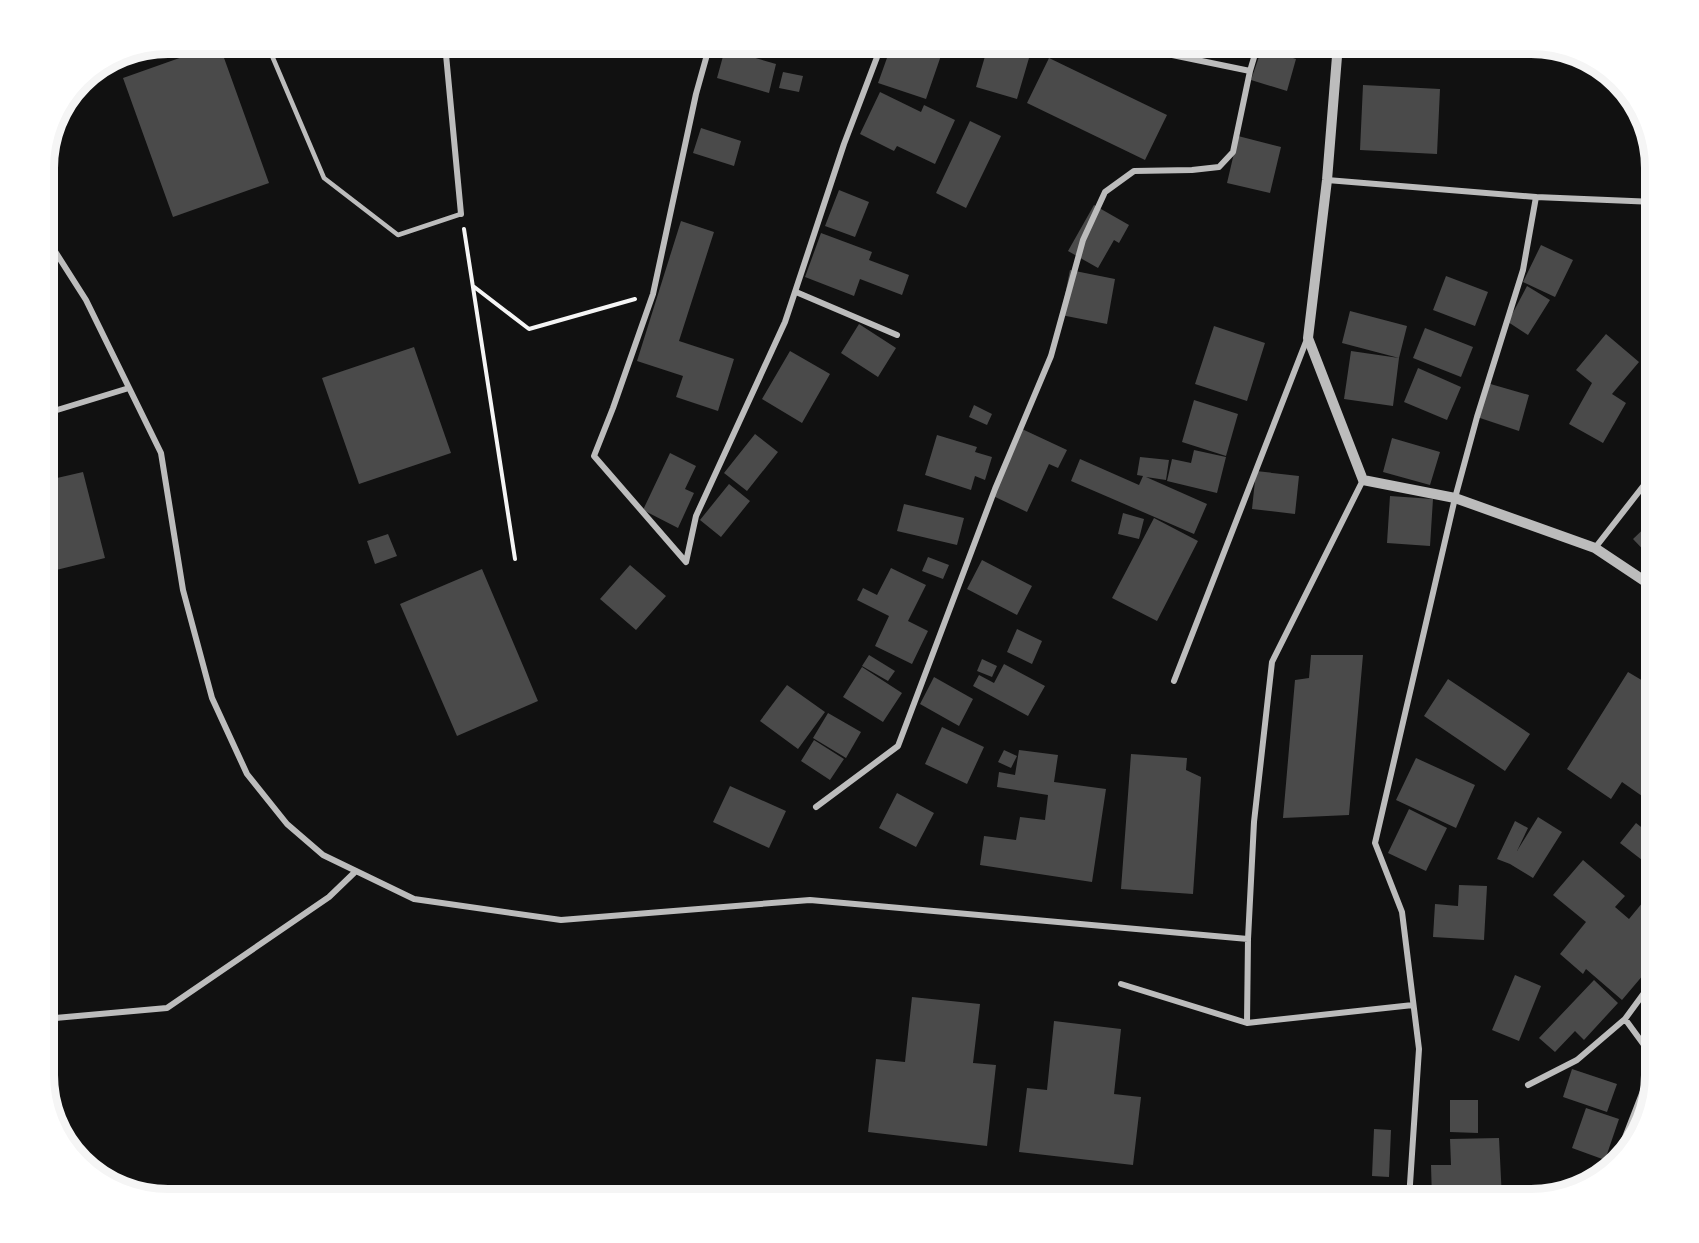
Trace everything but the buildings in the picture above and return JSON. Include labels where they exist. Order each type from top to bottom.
[{"type":"street","points":[[446,54],[461,214]]},
{"type":"street","points":[[707,54],[696,94],[653,294],[594,456],[686,562],[696,516],[786,322],[844,144],[878,54]]},
{"type":"street","points":[[1168,54],[1250,71]]},
{"type":"street","points":[[816,807],[898,746],[995,489],[1051,356],[1083,240],[1105,192],[1134,171],[1219,167],[1233,152],[1255,54]]},
{"type":"street","points":[[1174,681],[1308,338],[1327,180],[1337,54]]},
{"type":"street","points":[[1327,180],[1536,197],[1645,202]]},
{"type":"street","points":[[1410,1189],[1419,1049],[1402,912],[1375,843],[1455,498],[1477,417],[1523,270],[1536,197]]},
{"type":"street","points":[[54,250],[86,300],[160,453],[186,601],[212,698],[247,774],[287,824],[323,855],[414,899],[561,920],[810,900],[1248,939]]},
{"type":"street","points":[[796,292],[897,335]]},
{"type":"street","points":[[1247,1023],[1248,939],[1254,822],[1272,662],[1363,480],[1308,338]]},
{"type":"street","points":[[54,411],[129,388]]},
{"type":"street","points":[[1363,480],[1455,498],[1595,548],[1645,581]]},
{"type":"street","points":[[1595,548],[1645,485]]},
{"type":"street","points":[[54,1018],[167,1008],[329,897],[356,871]]},
{"type":"street","points":[[1121,984],[1247,1023],[1413,1005]]},
{"type":"street","points":[[1528,1084],[1577,1060],[1625,1019],[1645,993]]},
{"type":"street","points":[[1625,1019],[1645,1046]]},
{"type":"street","points":[[1622,1145],[1644,1087]]},
{"type":"lane","points":[[271,54],[324,178],[398,235],[461,214]]},
{"type":"path","points":[[461,214],[515,560]]},
{"type":"path","points":[[472,285],[529,329],[653,294]]}]
